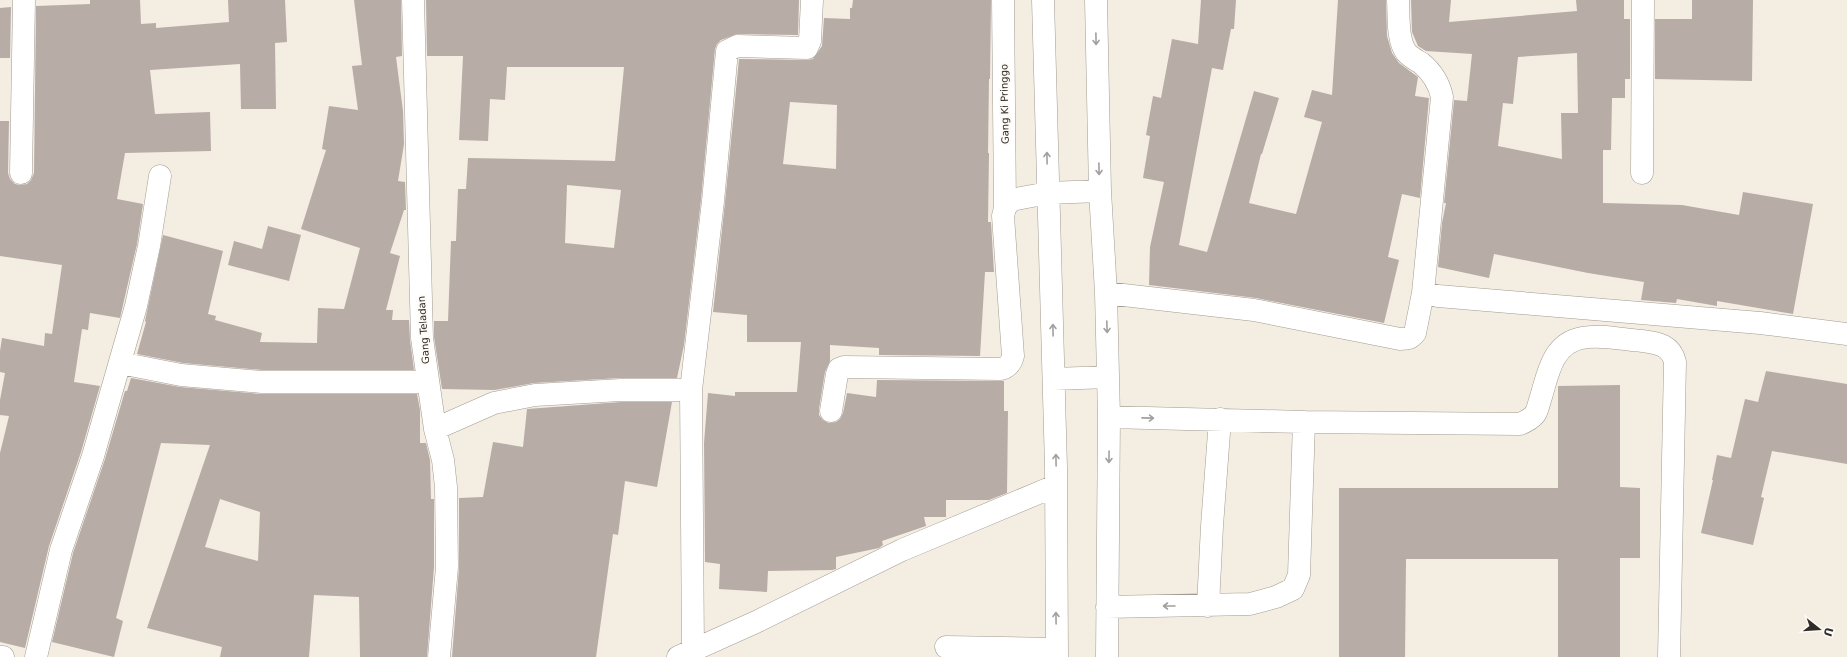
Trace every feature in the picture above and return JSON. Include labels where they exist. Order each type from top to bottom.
[{"type":"street","points":[[21,173],[24,0]]},
{"type":"street","name":"Gang Teladan","points":[[413,0],[422,338],[435,429],[443,460],[446,487],[447,566],[439,657]]},
{"type":"street","points":[[812,0],[810,41],[807,48],[737,46],[727,51],[713,202],[691,390],[686,654],[756,622],[902,550],[1055,486]]},
{"type":"street","name":"Gang Ki Pringgo","points":[[831,411],[839,368],[1001,369],[1010,364],[1013,356],[1003,216],[1005,208],[1003,0]]},
{"type":"street","points":[[946,647],[1056,653],[1054,379],[1043,0]]},
{"type":"street","points":[[1096,0],[1100,192],[1106,293],[1109,417],[1107,657]]},
{"type":"street","points":[[1106,293],[1254,310],[1407,339],[1412,337],[1415,333],[1423,293],[1442,97],[1438,83],[1432,75],[1406,51],[1401,39],[1398,0]]},
{"type":"street","points":[[1642,173],[1643,0]]},
{"type":"street","points":[[36,657],[61,550],[93,456],[136,306],[160,176]]},
{"type":"street","points":[[1005,208],[1011,200],[1048,193],[1100,192]]},
{"type":"street","points":[[1423,293],[1438,296],[1760,323],[1847,334]]},
{"type":"street","points":[[1109,417],[1304,422],[1520,424],[1535,414],[1556,354],[1561,347],[1581,338],[1595,337],[1654,342],[1669,349],[1673,354],[1675,362],[1669,657]]},
{"type":"street","points":[[120,363],[181,375],[262,382],[428,382]]},
{"type":"street","points":[[1054,379],[1108,376]]},
{"type":"street","points":[[435,429],[494,403],[535,395],[621,390],[691,390]]},
{"type":"street","points":[[1208,606],[1220,420]]},
{"type":"street","points":[[1107,607],[1250,604],[1276,597],[1293,589],[1299,576],[1304,422]]},
{"type":"building","points":[[90,0],[140,0],[141,24],[156,23],[156,28],[229,22],[228,0],[285,0],[287,42],[275,43],[276,109],[241,109],[240,64],[150,70],[155,114],[210,112],[211,151],[125,153],[117,199],[143,204],[137,244],[120,318],[90,313],[88,330],[82,329],[74,382],[100,386],[81,452],[49,546],[25,648],[0,642],[0,453],[9,416],[0,415],[0,400],[5,373],[0,372],[0,351],[2,338],[44,346],[45,333],[52,334],[62,265],[0,256],[0,121],[9,121],[8,173],[10,179],[15,184],[27,184],[31,180],[34,173],[36,6],[90,4]]},
{"type":"building","points":[[354,0],[401,0],[402,56],[396,57],[403,111],[404,144],[398,181],[405,182],[406,210],[404,210],[390,253],[400,256],[386,310],[393,310],[392,320],[409,320],[414,370],[263,370],[183,363],[137,354],[146,322],[163,235],[223,251],[208,314],[216,316],[215,320],[262,333],[260,342],[317,343],[318,308],[344,309],[360,248],[301,229],[326,150],[322,149],[329,106],[358,110],[352,66],[362,65]]},
{"type":"building","points":[[426,0],[799,0],[798,35],[737,34],[721,40],[715,49],[701,200],[684,345],[677,378],[620,378],[534,383],[495,390],[442,389],[434,337],[434,321],[448,321],[451,241],[456,241],[458,189],[466,189],[468,158],[615,161],[624,67],[507,67],[505,100],[490,99],[488,141],[459,140],[463,56],[427,56]],"holes":[[[567,185],[621,190],[614,248],[565,243]]]},
{"type":"building","points":[[853,0],[991,0],[988,222],[991,222],[994,272],[985,272],[980,356],[879,355],[879,348],[830,345],[830,361],[825,372],[819,415],[823,420],[829,423],[836,422],[840,419],[843,413],[847,393],[876,397],[877,380],[1004,381],[1004,411],[1008,411],[1007,493],[989,500],[946,500],[946,517],[924,517],[926,526],[882,541],[883,545],[879,548],[836,557],[836,569],[768,571],[767,592],[719,589],[720,564],[705,562],[704,443],[708,393],[735,396],[735,392],[797,392],[801,342],[747,342],[747,315],[713,312],[739,59],[813,59],[822,46],[824,18],[850,19],[850,8],[852,8]],"holes":[[[790,102],[837,105],[836,169],[783,164]]]},
{"type":"building","points":[[1201,0],[1236,0],[1234,29],[1231,29],[1223,70],[1212,68],[1179,245],[1207,252],[1254,91],[1279,98],[1261,154],[1249,203],[1296,214],[1322,122],[1304,117],[1312,90],[1332,95],[1338,0],[1386,0],[1387,36],[1392,53],[1399,63],[1418,77],[1415,96],[1429,98],[1420,198],[1402,194],[1388,257],[1399,260],[1384,323],[1256,298],[1149,285],[1150,247],[1164,182],[1143,178],[1150,136],[1146,135],[1153,96],[1161,98],[1172,39],[1198,44]]},
{"type":"building","points":[[1411,0],[1451,0],[1449,22],[1577,11],[1576,0],[1624,0],[1624,19],[1630,19],[1630,79],[1625,79],[1625,98],[1612,98],[1611,150],[1603,150],[1603,203],[1682,205],[1739,215],[1743,192],[1813,204],[1793,314],[1717,301],[1717,306],[1677,299],[1676,303],[1641,300],[1644,282],[1588,273],[1494,254],[1489,278],[1438,267],[1442,223],[1446,203],[1444,203],[1454,100],[1467,101],[1472,54],[1426,51],[1418,46],[1412,32]],"holes":[[[1577,53],[1578,113],[1561,113],[1562,159],[1498,146],[1503,103],[1513,104],[1518,57]]]},
{"type":"building","points":[[1692,0],[1753,0],[1752,81],[1655,79],[1655,19],[1692,19]]},
{"type":"building","points":[[11,7],[10,58],[0,58],[0,8]]},
{"type":"building","points":[[268,226],[301,235],[289,281],[228,265],[234,241],[262,249]]},
{"type":"building","points":[[1766,371],[1847,384],[1847,464],[1772,451],[1761,497],[1764,498],[1753,545],[1701,533],[1717,455],[1731,458],[1745,399],[1758,402]]},
{"type":"building","points":[[131,378],[180,387],[261,394],[417,394],[420,410],[420,443],[426,443],[430,460],[431,499],[434,499],[434,567],[427,657],[360,657],[359,597],[314,595],[309,657],[220,657],[222,647],[147,628],[210,445],[161,443],[116,618],[123,621],[114,657],[52,642],[73,553],[105,459],[125,391],[127,391]],"holes":[[[220,499],[260,512],[258,561],[205,547]]]},
{"type":"building","points":[[1620,385],[1620,487],[1640,488],[1640,558],[1620,558],[1620,657],[1558,657],[1558,559],[1406,559],[1405,657],[1339,657],[1339,488],[1558,488],[1558,386]]},
{"type":"building","points":[[621,402],[672,402],[657,487],[625,481],[618,535],[613,534],[596,657],[452,657],[459,568],[459,498],[483,497],[493,442],[523,447],[527,409]]}]
